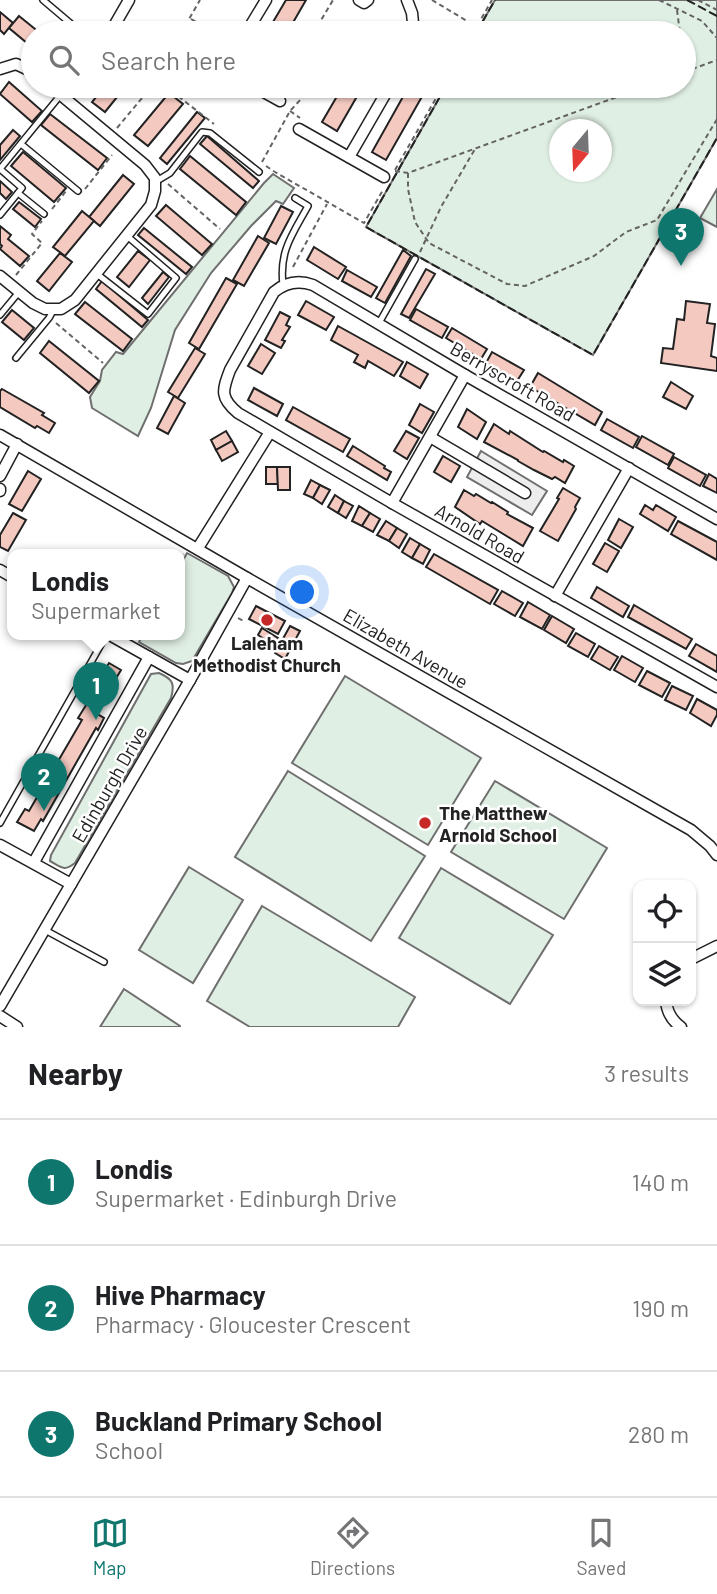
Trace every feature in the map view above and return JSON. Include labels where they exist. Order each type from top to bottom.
[{"type":"street","points":[[117,21],[129,0]]},
{"type":"street","points":[[253,21],[266,0]]},
{"type":"street","points":[[359,0],[364,3],[368,0]]},
{"type":"street","points":[[411,1],[413,21]]},
{"type":"street","points":[[0,69],[16,64],[21,66]]},
{"type":"street","points":[[5,280],[33,303],[52,314],[75,300],[151,205],[158,181],[145,165],[65,98]]},
{"type":"street","points":[[275,98],[280,101]]},
{"type":"street","points":[[349,157],[383,98]]},
{"type":"street","points":[[299,129],[349,157],[389,174]]},
{"type":"street","name":"Berryscroft Road","points":[[286,284],[303,282],[313,285],[717,519]]},
{"type":"street","name":"Arnold Road","points":[[286,284],[274,292],[230,370],[223,391],[229,405],[238,413],[392,503],[717,687]]},
{"type":"street","points":[[392,503],[465,375]]},
{"type":"street","points":[[198,548],[270,432]]},
{"type":"street","name":"Elizabeth Avenue","points":[[0,435],[691,830],[717,855]]},
{"type":"street","points":[[430,438],[525,493]]},
{"type":"street","points":[[0,476],[18,444]]},
{"type":"street","points":[[555,596],[629,468]]},
{"type":"street","name":"Edinburgh Drive","points":[[0,1006],[247,578]]},
{"type":"street","points":[[119,640],[190,680]]},
{"type":"street","points":[[34,862],[149,657]]},
{"type":"street","points":[[0,845],[71,884]]},
{"type":"street","points":[[696,956],[717,946]]},
{"type":"street","points":[[667,1006],[671,1019],[679,1027]]},
{"type":"street","points":[[0,1017],[16,1027]]},
{"type":"lane","points":[[43,0],[68,21]]},
{"type":"lane","points":[[0,215],[22,188],[0,169],[59,98]]},
{"type":"lane","points":[[158,181],[170,173],[202,131],[210,133],[260,172]]},
{"type":"lane","points":[[21,144],[78,191]]},
{"type":"lane","points":[[18,193],[44,215]]},
{"type":"lane","points":[[286,284],[281,271],[285,248],[308,206],[295,198]]},
{"type":"lane","points":[[96,274],[148,314],[176,278],[127,236]]},
{"type":"lane","points":[[379,323],[415,259]]},
{"type":"lane","points":[[0,315],[19,292]]},
{"type":"lane","points":[[16,358],[52,314]]},
{"type":"lane","points":[[0,823],[105,640]]},
{"type":"lane","points":[[45,930],[104,962]]},
{"type":"path","points":[[194,21],[190,19],[200,0]]},
{"type":"path","points":[[321,21],[333,0]]},
{"type":"path","points":[[432,0],[467,21]]},
{"type":"path","points":[[480,21],[492,0]]},
{"type":"path","points":[[659,0],[702,21],[717,38]]},
{"type":"path","points":[[698,0],[717,10]]},
{"type":"path","points":[[677,10],[678,21]]},
{"type":"path","points":[[696,68],[717,60]]},
{"type":"path","points":[[110,136],[142,98]]},
{"type":"path","points":[[180,98],[218,128]]},
{"type":"path","points":[[389,174],[408,173],[614,98]]},
{"type":"path","points":[[408,173],[408,190],[415,222],[429,243],[507,284],[525,286],[594,256],[626,232],[657,220],[717,119]]},
{"type":"path","points":[[78,191],[83,191],[120,145]]},
{"type":"path","points":[[415,259],[475,149]]},
{"type":"path","points":[[158,181],[220,229]]},
{"type":"path","points":[[5,280],[42,243],[32,234],[71,185]]},
{"type":"path","points":[[286,284],[292,267],[328,204]]},
{"type":"path","points":[[52,314],[103,363]]},
{"type":"green space","points":[[495,0],[717,0],[717,138],[593,355],[366,227],[439,98],[696,98],[696,21],[483,21]]},
{"type":"green space","points":[[273,174],[294,188],[283,204],[276,201],[251,226],[211,273],[175,330],[151,408],[138,436],[92,408],[90,397],[100,381],[102,370],[116,352],[123,354]]},
{"type":"green space","points":[[717,189],[717,227],[700,218]]},
{"type":"green space","points":[[187,553],[228,576],[234,587],[192,661],[183,664],[176,663],[139,642],[185,640]]},
{"type":"green space","points":[[159,673],[172,682],[171,698],[75,863],[65,868],[60,867],[50,861],[51,855],[151,674]]},
{"type":"green space","points":[[345,676],[481,758],[428,845],[292,763]]},
{"type":"green space","points":[[288,771],[425,856],[371,941],[235,857]]},
{"type":"green space","points":[[495,781],[607,848],[564,919],[451,852]]},
{"type":"green space","points":[[189,867],[243,900],[193,983],[139,950]]},
{"type":"green space","points":[[441,868],[553,935],[510,1004],[399,938]]},
{"type":"green space","points":[[262,906],[415,997],[398,1027],[250,1027],[207,1001]]},
{"type":"green space","points":[[124,989],[180,1026],[180,1027],[100,1027]]},
{"type":"shaded area","points":[[481,451],[547,491],[532,515],[467,477]]},
{"type":"building","points":[[286,0],[306,0],[294,21],[274,21]]},
{"type":"building","points":[[0,12],[13,23],[4,34],[0,30]]},
{"type":"building","points":[[19,16],[25,21],[21,21],[21,38],[9,28]]},
{"type":"building","points":[[9,82],[21,93],[21,98],[27,98],[42,111],[32,122],[0,94]]},
{"type":"building","points":[[95,98],[116,98],[105,112],[92,102]]},
{"type":"building","points":[[165,98],[175,98],[183,104],[148,146],[134,135]]},
{"type":"building","points":[[336,98],[356,98],[337,131],[322,122]]},
{"type":"building","points":[[402,98],[421,98],[386,160],[372,152]]},
{"type":"building","points":[[197,112],[205,118],[167,164],[160,158]]},
{"type":"building","points":[[50,114],[107,158],[98,170],[41,125]]},
{"type":"building","points":[[13,130],[20,136],[0,160],[0,145]]},
{"type":"building","points":[[207,136],[259,181],[253,188],[200,144]]},
{"type":"building","points":[[23,152],[66,188],[54,202],[11,166]]},
{"type":"building","points":[[190,156],[246,202],[236,215],[180,169]]},
{"type":"building","points":[[123,175],[134,184],[100,226],[89,217]]},
{"type":"building","points":[[0,181],[12,192],[6,199],[0,193]]},
{"type":"building","points":[[19,202],[41,219],[35,227],[13,209]]},
{"type":"building","points":[[166,205],[212,244],[202,255],[156,216]]},
{"type":"building","points":[[281,206],[293,212],[276,244],[264,238]]},
{"type":"building","points":[[82,211],[94,221],[65,256],[53,247]]},
{"type":"building","points":[[0,226],[11,235],[8,239],[29,256],[20,266],[0,249]]},
{"type":"building","points":[[144,228],[192,267],[186,274],[138,235]]},
{"type":"building","points":[[258,236],[269,243],[244,286],[233,280]]},
{"type":"building","points":[[314,247],[346,267],[338,279],[307,260]]},
{"type":"building","points":[[403,250],[411,256],[385,303],[376,298]]},
{"type":"building","points":[[138,251],[150,260],[129,287],[117,277]]},
{"type":"building","points":[[60,253],[72,262],[49,291],[37,281]]},
{"type":"building","points":[[426,269],[435,274],[409,318],[401,314]]},
{"type":"building","points":[[347,270],[377,287],[371,297],[342,281]]},
{"type":"building","points":[[163,272],[169,277],[148,304],[142,298]]},
{"type":"building","points":[[226,278],[237,284],[199,349],[189,343]]},
{"type":"building","points":[[102,281],[148,320],[142,327],[96,289]]},
{"type":"building","points":[[306,301],[334,317],[326,330],[298,315]]},
{"type":"building","points":[[686,301],[710,304],[707,323],[715,324],[711,356],[717,358],[717,371],[661,363],[663,348],[673,349],[677,319],[684,320]]},
{"type":"building","points":[[85,302],[132,339],[123,351],[75,314]]},
{"type":"building","points":[[416,309],[448,327],[442,338],[410,320]]},
{"type":"building","points":[[12,310],[34,328],[24,340],[2,322]]},
{"type":"building","points":[[280,312],[290,317],[286,325],[290,327],[282,340],[285,341],[281,348],[265,340]]},
{"type":"building","points":[[338,326],[403,362],[394,376],[368,361],[365,368],[354,362],[358,355],[331,340]]},
{"type":"building","points":[[452,328],[487,349],[481,359],[446,338]]},
{"type":"building","points":[[49,341],[99,381],[89,393],[40,353]]},
{"type":"building","points":[[261,344],[275,353],[262,374],[248,366]]},
{"type":"building","points":[[195,348],[205,354],[178,398],[168,392]]},
{"type":"building","points":[[492,352],[524,370],[517,381],[486,363]]},
{"type":"building","points":[[407,362],[428,374],[420,388],[400,376]]},
{"type":"building","points":[[538,373],[602,412],[595,425],[530,387]]},
{"type":"building","points":[[671,382],[693,396],[686,409],[663,397]]},
{"type":"building","points":[[254,388],[283,404],[277,416],[248,400]]},
{"type":"building","points":[[2,389],[44,413],[42,415],[55,423],[49,433],[37,426],[35,428],[0,407]]},
{"type":"building","points":[[174,396],[185,403],[168,434],[157,428]]},
{"type":"building","points":[[420,404],[434,412],[422,433],[409,425]]},
{"type":"building","points":[[293,407],[350,439],[343,452],[286,420]]},
{"type":"building","points":[[467,409],[486,422],[477,439],[458,427]]},
{"type":"building","points":[[607,419],[639,437],[633,448],[601,430]]},
{"type":"building","points":[[494,424],[574,466],[565,483],[534,470],[484,442]]},
{"type":"building","points":[[226,431],[232,441],[216,450],[211,440]]},
{"type":"building","points":[[406,431],[419,438],[407,459],[394,451]]},
{"type":"building","points":[[642,436],[674,454],[668,465],[636,447]]},
{"type":"building","points":[[232,441],[238,452],[222,461],[216,450]]},
{"type":"building","points":[[353,446],[391,472],[387,480],[347,456]]},
{"type":"building","points":[[443,456],[460,466],[451,482],[434,472]]},
{"type":"building","points":[[674,457],[706,475],[700,486],[668,468]]},
{"type":"building","points":[[266,467],[277,467],[278,484],[266,484]]},
{"type":"building","points":[[277,467],[290,467],[290,490],[278,490]]},
{"type":"building","points":[[28,471],[41,479],[22,511],[9,504]]},
{"type":"building","points":[[709,474],[717,479],[717,493],[703,486]]},
{"type":"building","points":[[311,480],[320,485],[313,498],[304,494]]},
{"type":"building","points":[[320,485],[330,490],[322,504],[313,498]]},
{"type":"building","points":[[563,488],[580,498],[558,541],[540,531]]},
{"type":"building","points":[[464,490],[492,502],[508,512],[507,514],[533,528],[523,546],[482,521],[480,524],[455,507]]},
{"type":"building","points":[[335,495],[344,501],[338,513],[328,507]]},
{"type":"building","points":[[344,501],[353,506],[346,518],[338,513]]},
{"type":"building","points":[[645,505],[653,510],[656,505],[676,517],[668,531],[640,514]]},
{"type":"building","points":[[359,506],[370,513],[362,526],[352,521]]},
{"type":"building","points":[[13,513],[26,520],[7,550],[0,547],[0,535]]},
{"type":"building","points":[[370,513],[380,519],[373,532],[362,526]]},
{"type":"building","points":[[619,519],[633,527],[621,548],[608,540]]},
{"type":"building","points":[[386,521],[397,528],[389,541],[377,535]]},
{"type":"building","points":[[678,521],[717,542],[717,560],[671,534]]},
{"type":"building","points":[[397,528],[407,534],[399,548],[389,541]]},
{"type":"building","points":[[410,538],[420,544],[412,558],[402,552]]},
{"type":"building","points":[[605,543],[619,551],[607,572],[593,564]]},
{"type":"building","points":[[420,544],[430,550],[423,564],[412,558]]},
{"type":"building","points":[[434,554],[498,590],[490,604],[426,567]]},
{"type":"building","points":[[597,587],[629,606],[623,617],[591,598]]},
{"type":"building","points":[[502,591],[523,603],[515,616],[494,604]]},
{"type":"building","points":[[528,602],[550,615],[542,629],[520,617]]},
{"type":"building","points":[[634,605],[692,639],[686,649],[628,617]]},
{"type":"building","name":"Laleham Methodist Church","points":[[256,606],[285,621],[278,634],[249,619]]},
{"type":"building","points":[[552,616],[574,629],[566,643],[544,630]]},
{"type":"building","points":[[290,626],[300,631],[285,659],[275,653]]},
{"type":"building","points":[[262,628],[278,638],[273,645],[258,635]]},
{"type":"building","points":[[576,633],[595,644],[588,657],[568,646]]},
{"type":"building","points":[[696,644],[717,656],[717,672],[689,656]]},
{"type":"building","points":[[599,646],[618,657],[610,670],[591,659]]},
{"type":"building","points":[[622,656],[643,668],[635,682],[614,670]]},
{"type":"building","points":[[109,663],[121,670],[94,712],[104,718],[43,821],[41,819],[34,831],[17,822],[25,809],[29,811],[82,720],[78,718],[88,702],[86,701]]},
{"type":"building","points":[[647,671],[670,683],[662,697],[639,685]]},
{"type":"building","points":[[672,686],[693,696],[686,710],[665,700]]},
{"type":"building","points":[[697,699],[717,710],[711,726],[690,713]]},
{"type":"fence","points":[[483,21],[495,0]]},
{"type":"fence","points":[[687,0],[717,16]]},
{"type":"fence","points":[[439,98],[366,227],[593,355],[717,138]]},
{"type":"place","name":"Buckland Primary School","points":[[681,266]]},
{"type":"place","name":"Laleham Methodist Church","points":[[267,620]]},
{"type":"place","name":"Londis","points":[[96,720]]},
{"type":"place","name":"Hive Pharmacy","points":[[44,811]]},
{"type":"place","name":"The Matthew Arnold School","points":[[425,823]]}]
